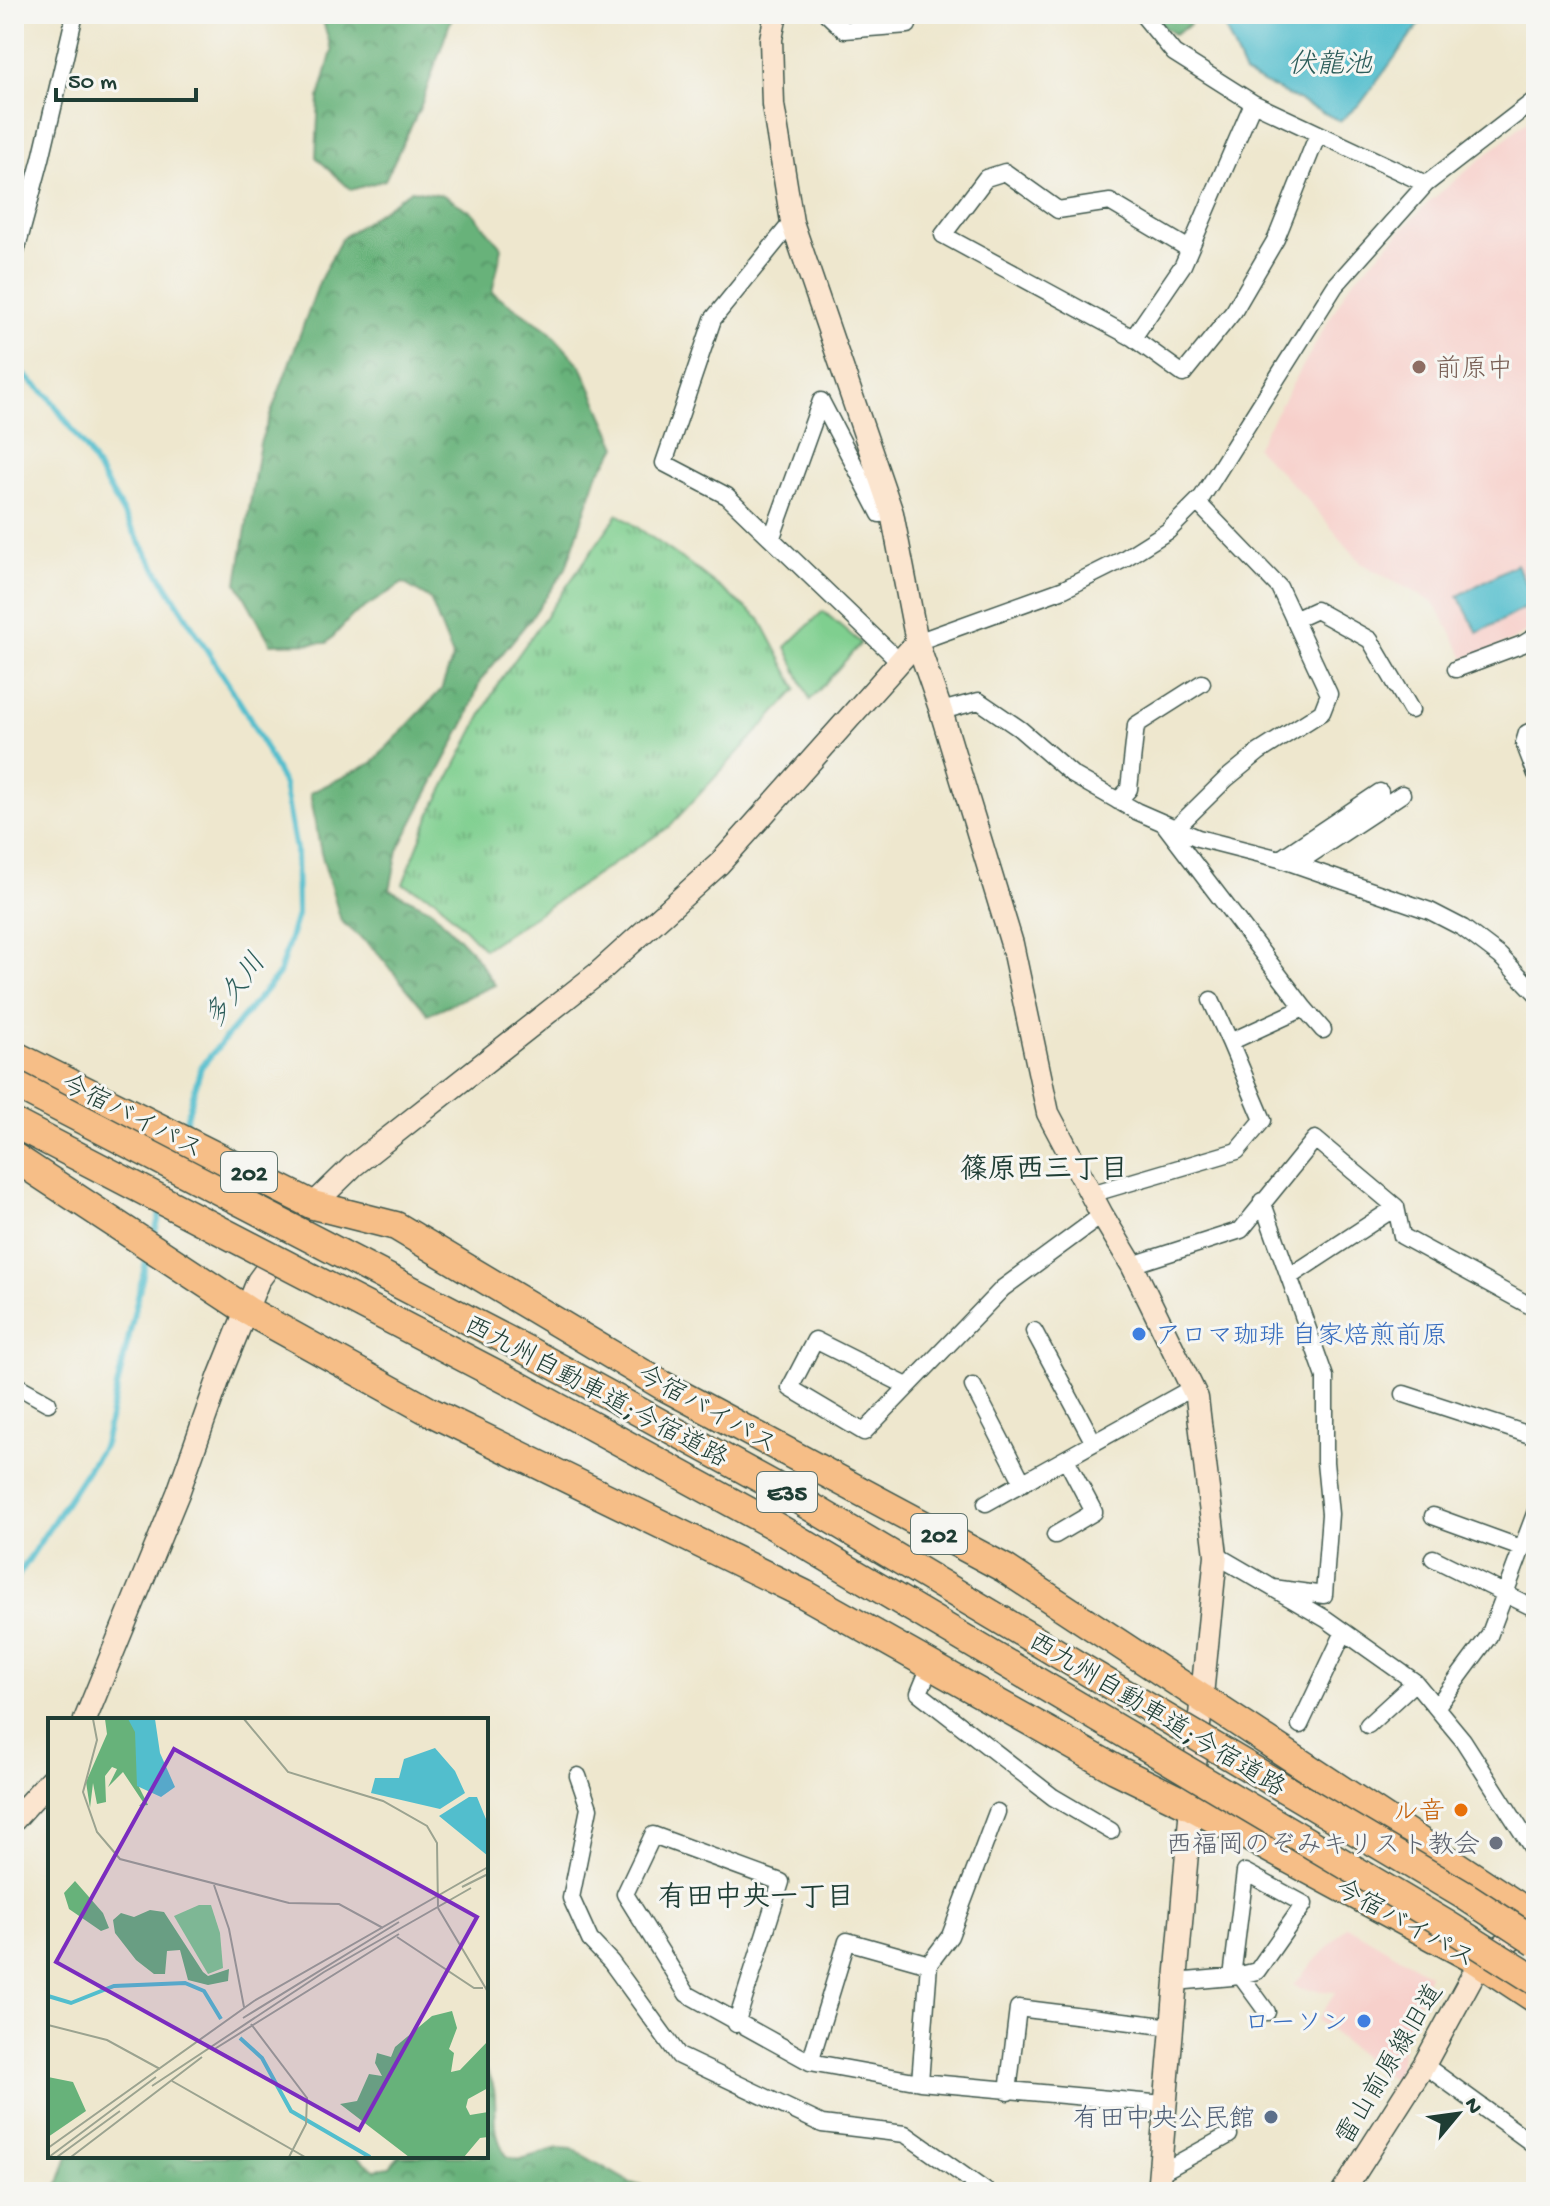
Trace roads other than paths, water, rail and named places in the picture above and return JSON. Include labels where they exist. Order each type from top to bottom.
[{"type":"highway","name":"今宿バイパス","points":[[14,1055],[313,1205],[396,1226],[662,1385],[1004,1568],[1536,1920]]},
{"type":"highway","name":"西九州自動車道;今宿道路","points":[[14,1084],[532,1353],[791,1495],[1467,1897],[1536,1942]]},
{"type":"highway","name":"西九州自動車道;今宿道路","points":[[14,1123],[515,1384],[773,1525],[1536,1981]]},
{"type":"highway","name":"今宿バイパス","points":[[14,1157],[248,1311],[429,1411],[804,1594],[1115,1769],[1191,1806],[1480,1962],[1536,1999]]},
{"type":"street","points":[[14,259],[75,14]]},
{"type":"street","points":[[776,14],[771,39],[773,105],[792,222],[892,513],[917,642],[1012,944],[1048,1113],[1132,1265],[1197,1398],[1216,1555],[1159,2183]]},
{"type":"street","points":[[827,14],[844,30],[908,25]]},
{"type":"street","points":[[1142,14],[1174,53],[1253,103],[1426,184]]},
{"type":"street","points":[[313,1205],[353,1166],[597,974],[719,864],[917,642],[1064,589],[1168,531],[1197,502],[1335,286],[1426,184],[1536,99]]},
{"type":"street","points":[[1133,338],[1183,265],[1253,103]]},
{"type":"street","points":[[1189,249],[1110,202],[1058,210],[1005,172],[986,178],[943,235],[1133,338],[1183,374],[1234,311],[1276,239],[1318,134]]},
{"type":"street","points":[[792,222],[713,319],[664,463],[727,496],[899,661]]},
{"type":"street","points":[[772,537],[821,401],[880,514],[892,513]]},
{"type":"street","points":[[1169,826],[1259,752],[1322,712],[1329,694],[1279,587],[1197,502]]},
{"type":"street","points":[[1294,620],[1316,610],[1370,640],[1411,710]]},
{"type":"street","points":[[1456,669],[1523,644],[1536,636]]},
{"type":"street","points":[[1118,801],[1129,789],[1136,725],[1202,683]]},
{"type":"street","points":[[941,711],[979,701],[1020,729],[1073,775],[1169,826],[1198,838],[1288,861],[1430,911],[1463,928],[1500,956],[1536,993]]},
{"type":"street","points":[[1536,729],[1527,733],[1524,743],[1536,774]]},
{"type":"street","points":[[1288,861],[1380,792]]},
{"type":"street","points":[[1288,861],[1402,794]]},
{"type":"street","points":[[1169,826],[1323,1030]]},
{"type":"street","points":[[1091,1194],[1237,1151],[1263,1120],[1211,1000]]},
{"type":"street","points":[[1230,1042],[1304,1008]]},
{"type":"street","points":[[1132,1265],[1241,1230],[1315,1139],[1396,1207],[1402,1236],[1536,1309]]},
{"type":"street","points":[[1262,1201],[1325,1377],[1325,1462],[1330,1514],[1324,1595],[1273,1588]]},
{"type":"street","points":[[1289,1277],[1396,1207]]},
{"type":"street","points":[[907,1386],[815,1340],[790,1388],[864,1432],[1003,1288],[1102,1215]]},
{"type":"street","points":[[86,1718],[178,1493],[220,1375],[258,1281],[266,1270]]},
{"type":"street","points":[[1034,1331],[1094,1443]]},
{"type":"street","points":[[14,1384],[48,1403]]},
{"type":"street","points":[[973,1386],[1023,1483]]},
{"type":"street","points":[[986,1503],[1192,1388]]},
{"type":"street","points":[[1404,1394],[1536,1437]]},
{"type":"street","points":[[1055,1535],[1094,1512],[1066,1459]]},
{"type":"street","points":[[1437,1706],[1489,1636],[1536,1511]]},
{"type":"street","points":[[1433,1516],[1521,1548]]},
{"type":"street","points":[[1216,1555],[1344,1632],[1415,1682],[1463,1740],[1536,1854]]},
{"type":"street","points":[[1433,1558],[1536,1609]]},
{"type":"street","points":[[1300,1725],[1344,1632]]},
{"type":"street","points":[[931,1664],[919,1693],[1053,1797],[1111,1831]]},
{"type":"street","points":[[1368,1725],[1415,1682]]},
{"type":"street","points":[[578,1776],[589,1808],[571,1898],[590,1940],[611,1962],[679,2056],[822,2124],[905,2134],[987,2192]]},
{"type":"street","points":[[14,1820],[48,1782]]},
{"type":"street","points":[[920,2082],[929,1964],[950,1936],[997,1812]]},
{"type":"street","points":[[736,2024],[781,1882],[653,1835],[625,1894],[687,1994],[736,2024],[810,2062],[920,2082],[1164,2104]]},
{"type":"street","points":[[1175,1982],[1236,1976],[1257,1971],[1304,1904],[1245,1872],[1236,1976],[1267,2012]]},
{"type":"street","points":[[1480,1962],[1536,1920]]},
{"type":"street","points":[[810,2062],[847,1941],[929,1964]]},
{"type":"street","name":"雷山前原線旧道","points":[[1347,2190],[1424,2065],[1480,1962]]},
{"type":"street","points":[[1008,2092],[1018,2008],[1172,2027]]},
{"type":"street","points":[[1424,2065],[1536,2146]]},
{"type":"street","points":[[1159,2183],[1229,2135]]},
{"type":"water","name":"伏龍池","points":[[1222,14],[1427,14],[1361,103],[1340,121],[1245,74],[1224,26]]},
{"type":"water","points":[[1516,564],[1536,602],[1478,633],[1458,596]]},
{"type":"waterway","name":"多久川","points":[[14,366],[49,397],[88,452],[148,556],[249,717],[284,785],[296,850],[297,915],[279,974],[201,1067],[183,1131]]},
{"type":"waterway","name":"多久川","points":[[153,1239],[162,1207]]},
{"type":"waterway","name":"多久川","points":[[14,1582],[104,1444],[148,1253]]},
{"type":"place","name":"前原中","points":[[1419,367]]},
{"type":"place","name":"アロマ珈琲 自家焙煎前原","points":[[1139,1334]]},
{"type":"place","name":"ル音","points":[[1461,1810]]},
{"type":"place","name":"西福岡のぞみキリスト教会","points":[[1496,1843]]},
{"type":"place","name":"ローソン","points":[[1364,2021]]},
{"type":"place","name":"有田中央公民館","points":[[1271,2117]]},
{"type":"district","name":"篠原西三丁目","points":[[1044,1167]]},
{"type":"district","name":"有田中央一丁目","points":[[756,1895]]}]
